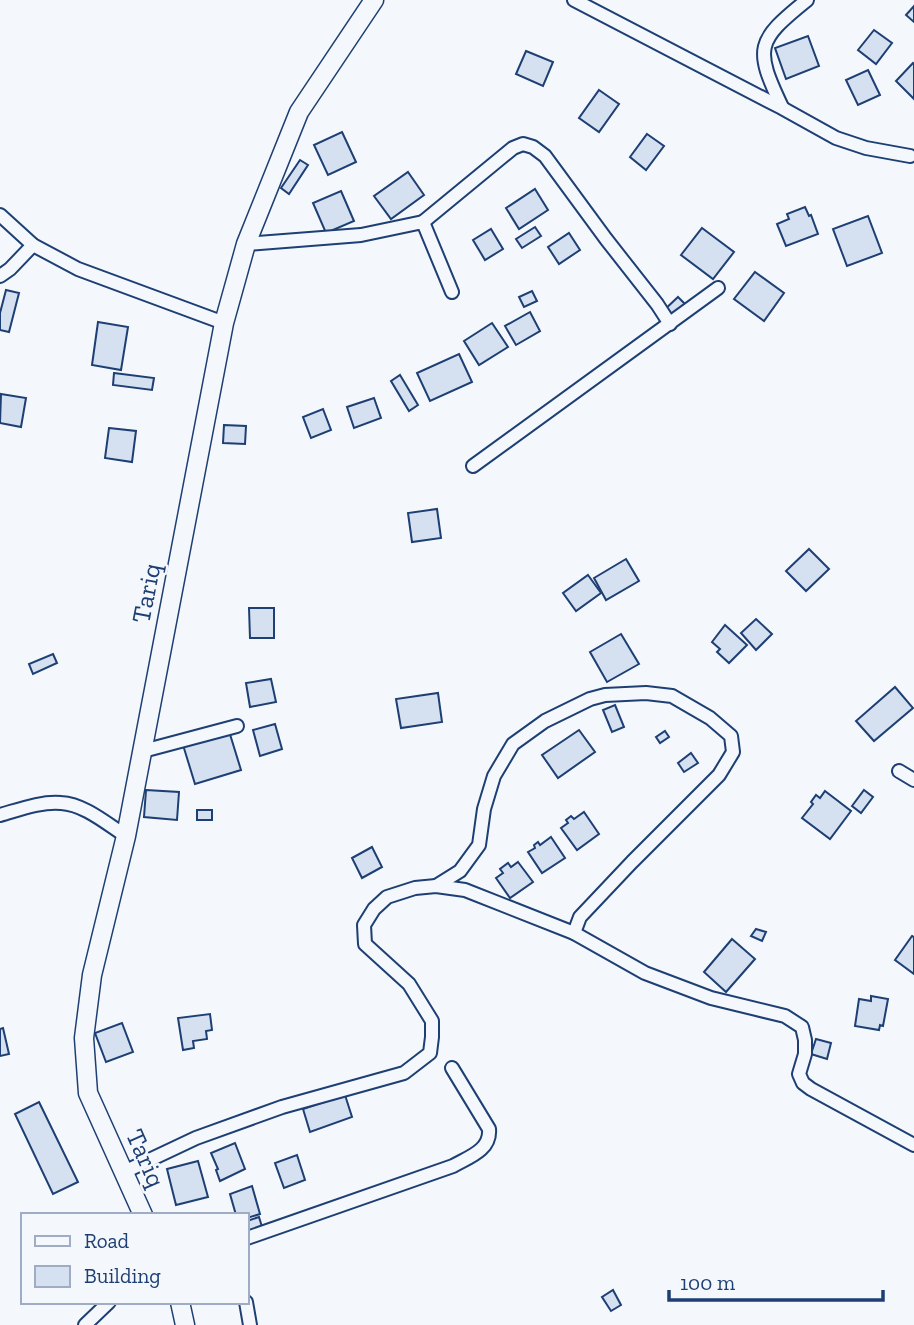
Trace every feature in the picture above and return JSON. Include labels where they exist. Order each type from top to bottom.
[{"type":"main road","name":"Tariq","points":[[142,1213],[88,1093],[84,1038],[92,975],[126,836],[224,323],[246,244],[299,112],[370,1]]},
{"type":"main road","points":[[180,1304],[185,1325]]},
{"type":"street","points":[[574,0],[836,138],[866,148],[910,156]]},
{"type":"street","points":[[782,108],[769,80],[762,51],[767,38],[781,20],[807,0]]},
{"type":"street","points":[[246,244],[361,235],[423,222],[513,148],[523,144],[533,147],[545,156],[670,324]]},
{"type":"street","points":[[0,215],[33,245],[78,269],[224,323]]},
{"type":"street","points":[[423,222],[452,292]]},
{"type":"street","points":[[0,276],[33,245]]},
{"type":"street","points":[[473,466],[718,288]]},
{"type":"street","points":[[436,886],[460,871],[479,845],[484,809],[494,776],[513,744],[528,731],[578,705],[605,695],[646,693],[672,696],[710,719],[731,736],[733,752],[719,775],[580,917],[574,933]]},
{"type":"street","points":[[143,751],[237,726]]},
{"type":"street","points":[[900,771],[914,780]]},
{"type":"street","points":[[0,815],[60,803],[88,812],[126,836]]},
{"type":"street","points":[[124,1172],[196,1138],[282,1107],[404,1073],[430,1053],[432,1021],[409,984],[365,944],[364,925],[374,909],[387,897],[415,888],[436,886],[466,890],[574,933],[653,976],[711,998],[785,1016],[802,1027],[806,1040],[799,1074],[803,1083],[914,1145]]},
{"type":"street","points":[[248,1238],[453,1166],[483,1149],[490,1137],[489,1129],[452,1068]]},
{"type":"street","points":[[85,1325],[107,1304]]},
{"type":"street","points":[[246,1304],[250,1325]]},
{"type":"building","points":[[914,6],[914,22],[906,15]]},
{"type":"building","points":[[874,30],[892,43],[876,64],[858,50]]},
{"type":"building","points":[[808,36],[819,66],[786,79],[775,48]]},
{"type":"building","points":[[526,51],[553,62],[543,86],[516,74]]},
{"type":"building","points":[[914,64],[914,99],[896,81]]},
{"type":"building","points":[[868,70],[880,95],[858,105],[846,80]]},
{"type":"building","points":[[599,90],[619,104],[599,132],[579,118]]},
{"type":"building","points":[[342,132],[356,162],[328,175],[314,145]]},
{"type":"building","points":[[647,134],[664,146],[646,170],[630,157]]},
{"type":"building","points":[[300,160],[308,165],[289,194],[281,188]]},
{"type":"building","points":[[408,172],[424,195],[391,219],[374,196]]},
{"type":"building","points":[[535,189],[548,210],[519,229],[506,208]]},
{"type":"building","points":[[341,191],[354,221],[326,233],[313,203]]},
{"type":"building","points":[[805,207],[818,234],[786,246],[777,224],[789,219],[787,214]]},
{"type":"building","points":[[868,216],[882,253],[847,266],[833,229]]},
{"type":"building","points":[[535,227],[541,236],[522,248],[516,239]]},
{"type":"building","points":[[702,228],[734,252],[713,279],[681,255]]},
{"type":"building","points":[[491,229],[503,249],[485,260],[473,240]]},
{"type":"building","points":[[569,233],[580,250],[559,264],[548,247]]},
{"type":"building","points":[[755,272],[784,293],[764,321],[734,299]]},
{"type":"building","points":[[6,290],[19,293],[9,332],[0,330],[0,313]]},
{"type":"building","points":[[532,291],[537,301],[524,307],[519,297]]},
{"type":"building","points":[[678,297],[686,305],[670,320],[662,312]]},
{"type":"building","points":[[530,312],[540,331],[516,345],[505,326]]},
{"type":"building","points":[[98,322],[128,327],[121,370],[92,365]]},
{"type":"building","points":[[492,323],[508,347],[479,365],[464,341]]},
{"type":"building","points":[[459,354],[472,382],[430,401],[417,373]]},
{"type":"building","points":[[114,373],[154,378],[152,390],[113,385]]},
{"type":"building","points":[[400,375],[418,405],[409,411],[391,381]]},
{"type":"building","points":[[1,394],[26,398],[21,427],[0,423]]},
{"type":"building","points":[[374,398],[381,418],[354,428],[347,407]]},
{"type":"building","points":[[323,409],[331,430],[311,438],[303,417]]},
{"type":"building","points":[[224,425],[246,426],[245,444],[223,443]]},
{"type":"building","points":[[109,428],[136,431],[132,462],[105,458]]},
{"type":"building","points":[[437,509],[441,538],[412,542],[408,513]]},
{"type":"building","points":[[809,549],[829,569],[806,591],[786,571]]},
{"type":"building","points":[[626,559],[639,581],[606,600],[594,578]]},
{"type":"building","points":[[588,575],[601,593],[576,611],[563,593]]},
{"type":"building","points":[[249,608],[274,608],[274,638],[250,638]]},
{"type":"building","points":[[756,619],[772,634],[756,650],[741,633]]},
{"type":"building","points":[[725,625],[747,645],[729,663],[717,652],[720,649],[712,642]]},
{"type":"building","points":[[621,634],[639,664],[607,682],[590,652]]},
{"type":"building","points":[[53,654],[57,663],[33,674],[29,664]]},
{"type":"building","points":[[271,679],[276,702],[250,707],[246,683]]},
{"type":"building","points":[[895,687],[913,708],[874,741],[856,721]]},
{"type":"building","points":[[438,693],[442,722],[401,728],[396,699]]},
{"type":"building","points":[[615,705],[624,727],[612,732],[603,710]]},
{"type":"building","points":[[275,724],[282,749],[260,756],[253,730]]},
{"type":"building","points":[[579,730],[595,752],[558,778],[542,755]]},
{"type":"building","points":[[229,731],[241,770],[195,784],[183,745]]},
{"type":"building","points":[[665,731],[669,737],[660,743],[656,737]]},
{"type":"building","points":[[691,753],[698,763],[684,772],[678,763]]},
{"type":"building","points":[[146,790],[179,792],[177,820],[144,817]]},
{"type":"building","points":[[864,790],[873,797],[861,813],[852,806]]},
{"type":"building","points":[[825,791],[851,811],[830,839],[802,818],[813,804],[811,802],[816,795],[820,798]]},
{"type":"building","points":[[197,810],[212,810],[212,820],[197,820]]},
{"type":"building","points":[[584,812],[599,834],[577,850],[561,828],[568,823],[566,820],[571,816],[574,819]]},
{"type":"building","points":[[551,837],[565,858],[542,873],[528,852],[535,848],[534,845],[538,842],[540,845]]},
{"type":"building","points":[[372,847],[382,867],[362,878],[352,858]]},
{"type":"building","points":[[518,862],[533,882],[510,898],[496,878],[503,873],[500,869],[508,863],[511,867]]},
{"type":"building","points":[[756,929],[766,932],[762,941],[751,936]]},
{"type":"building","points":[[912,936],[914,937],[914,974],[895,960]]},
{"type":"building","points":[[732,939],[755,959],[726,992],[704,972]]},
{"type":"building","points":[[871,996],[888,999],[883,1026],[880,1025],[879,1030],[855,1026],[859,999],[871,1001]]},
{"type":"building","points":[[210,1014],[212,1030],[206,1031],[207,1039],[193,1041],[194,1048],[183,1050],[178,1018]]},
{"type":"building","points":[[122,1023],[133,1052],[106,1062],[95,1033]]},
{"type":"building","points":[[3,1028],[9,1054],[0,1056],[0,1029]]},
{"type":"building","points":[[816,1039],[831,1043],[827,1059],[811,1054]]},
{"type":"building","points":[[345,1095],[352,1117],[310,1132],[303,1109]]},
{"type":"building","points":[[39,1102],[78,1182],[53,1194],[15,1114]]},
{"type":"building","points":[[235,1143],[245,1169],[220,1181],[211,1153]]},
{"type":"building","points":[[297,1155],[305,1180],[284,1188],[275,1163]]},
{"type":"building","points":[[198,1161],[208,1197],[176,1205],[167,1169]]},
{"type":"building","points":[[252,1186],[260,1214],[248,1218],[248,1213],[235,1213],[230,1194]]},
{"type":"building","points":[[259,1217],[263,1230],[248,1235],[248,1221]]},
{"type":"building","points":[[613,1290],[621,1305],[611,1311],[602,1297]]}]
